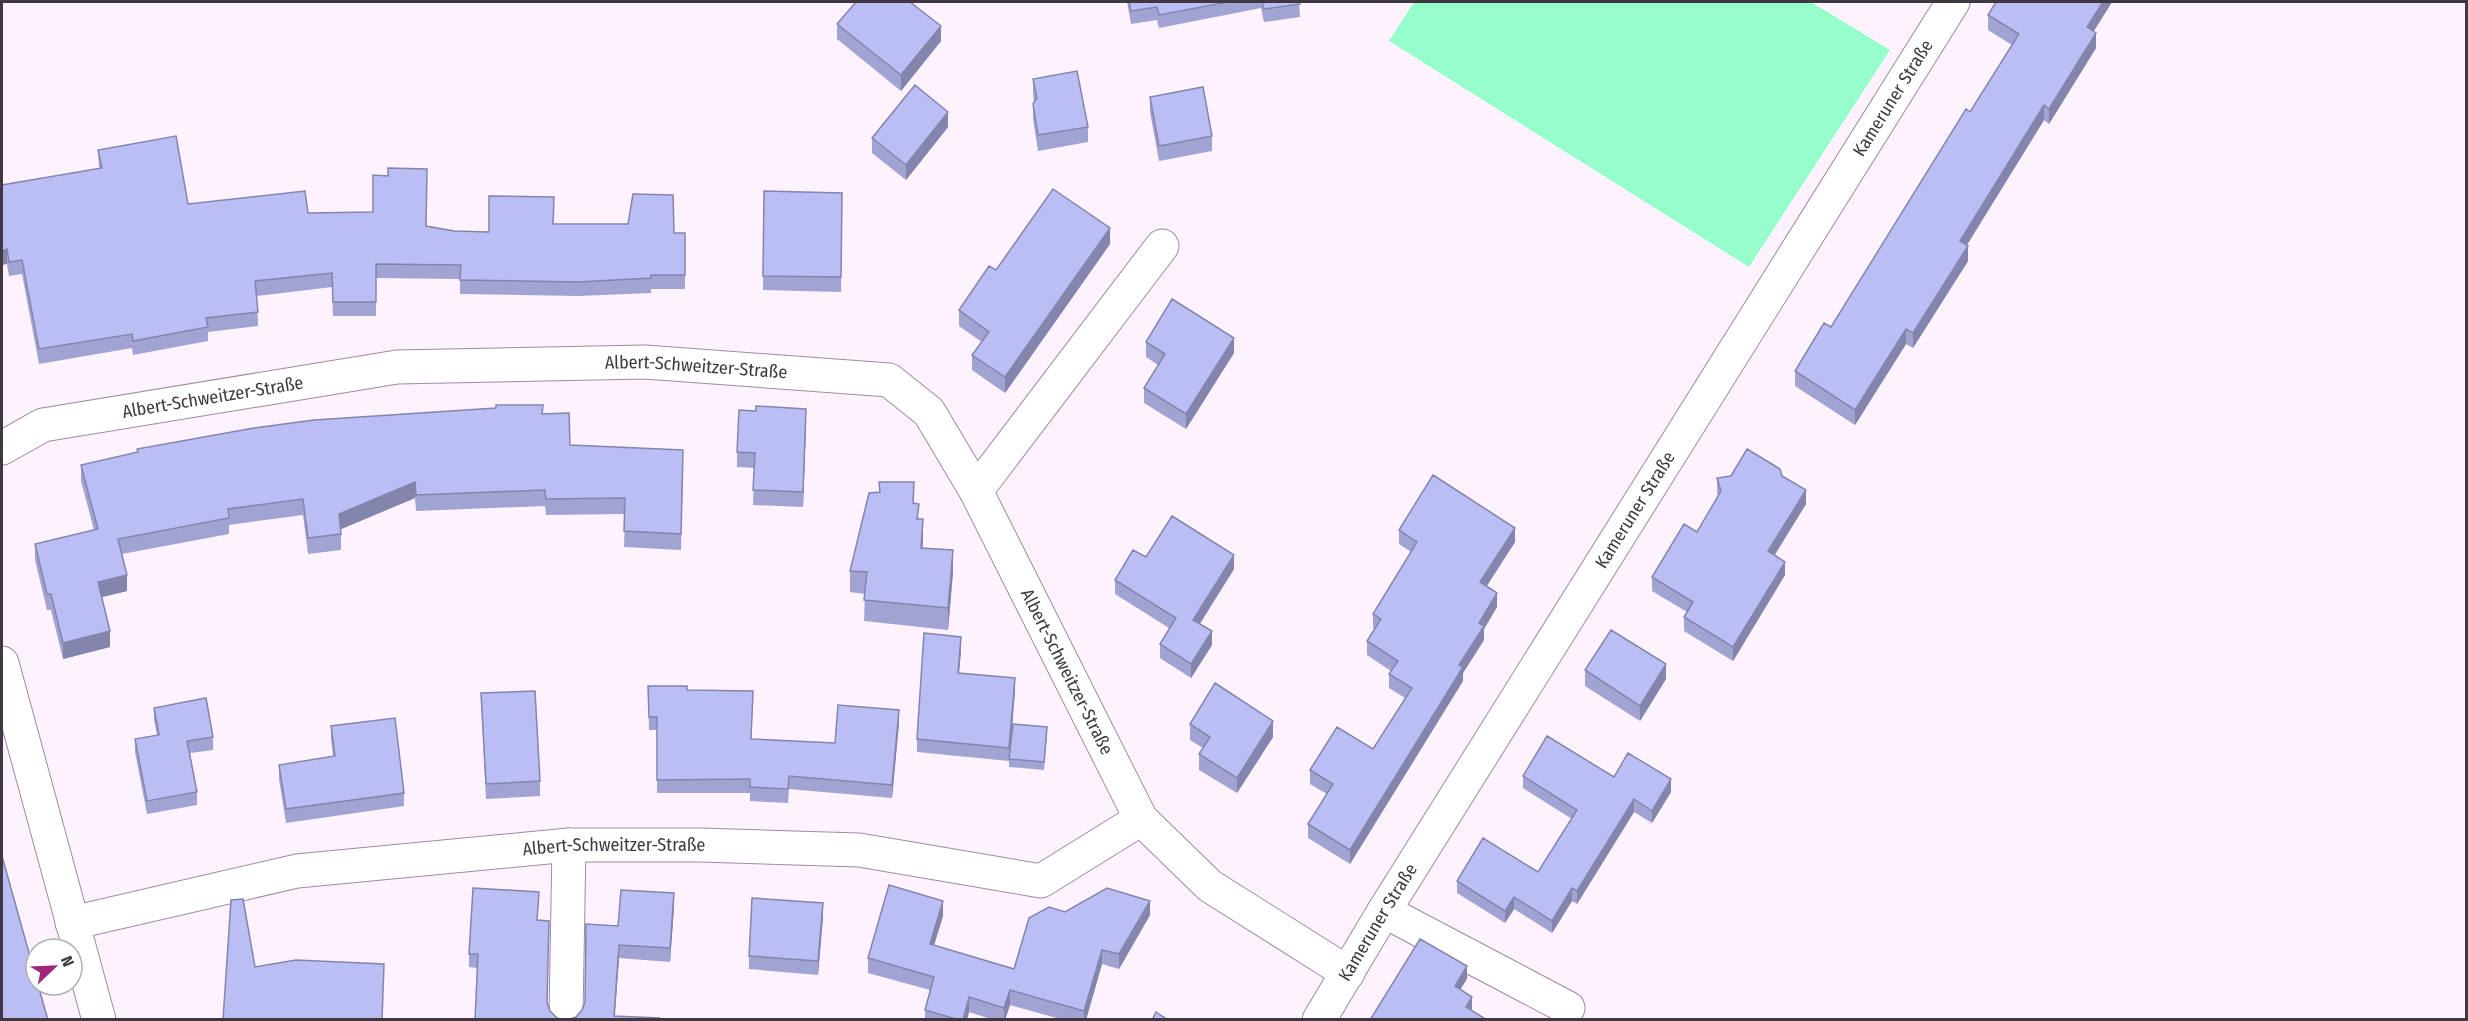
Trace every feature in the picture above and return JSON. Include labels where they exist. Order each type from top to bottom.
[{"type":"street","name":"Kameruner Straße","points":[[1319,1020],[1384,911],[1953,2]]},
{"type":"street","points":[[976,491],[1162,246]]},
{"type":"street","name":"Albert-Schweitzer-Straße","points":[[2,448],[43,425],[397,367],[645,363],[889,380],[929,412],[976,491],[1141,819],[1210,886],[1348,973]]},
{"type":"street","points":[[2,663],[99,1020]]},
{"type":"street","name":"Albert-Schweitzer-Straße","points":[[72,923],[297,871],[569,845],[699,845],[859,850],[1041,881],[1141,819]]},
{"type":"street","points":[[566,1015],[569,845]]},
{"type":"street","points":[[1384,911],[1568,1008]]},
{"type":"green space","points":[[1414,2],[1811,2],[1890,50],[1749,267],[1389,41]]},
{"type":"building","points":[[856,2],[910,2],[941,26],[901,75],[837,24]]},
{"type":"building","points":[[1129,2],[1228,2],[1159,15],[1157,7],[1131,11]]},
{"type":"building","points":[[1262,2],[1299,2],[1300,4],[1264,9]]},
{"type":"building","points":[[1996,2],[2103,2],[2087,27],[2096,33],[2049,109],[2044,105],[1960,241],[1968,246],[1913,333],[1906,329],[1855,410],[1795,371],[1824,323],[1831,327],[1966,109],[1970,112],[2019,34],[1988,15]]},
{"type":"building","points":[[1077,71],[1088,127],[1038,135],[1033,104],[1037,98],[1033,79]]},
{"type":"building","points":[[915,85],[948,112],[906,165],[872,138]]},
{"type":"building","points":[[1203,87],[1212,136],[1159,146],[1150,97]]},
{"type":"building","points":[[176,136],[188,204],[305,191],[308,213],[373,212],[373,175],[388,176],[388,168],[427,169],[426,226],[454,231],[489,232],[489,196],[554,197],[553,224],[628,224],[633,194],[673,195],[674,233],[685,233],[685,275],[651,275],[651,278],[578,282],[460,280],[461,265],[376,264],[376,302],[333,302],[332,273],[255,281],[258,312],[206,318],[208,327],[133,341],[132,334],[39,349],[22,260],[9,262],[7,249],[2,251],[2,185],[102,168],[98,150]]},
{"type":"building","points":[[1053,189],[1110,228],[1005,377],[972,355],[989,332],[959,310],[989,266],[996,270]]},
{"type":"building","points":[[764,191],[842,193],[841,277],[763,276]]},
{"type":"building","points":[[1172,299],[1234,338],[1186,414],[1144,388],[1165,354],[1146,342]]},
{"type":"building","points":[[496,405],[543,405],[542,414],[569,413],[570,445],[683,450],[681,534],[624,531],[625,498],[546,499],[545,490],[416,495],[415,482],[339,514],[341,534],[308,538],[303,499],[228,509],[229,518],[118,539],[127,575],[98,582],[110,631],[63,643],[51,594],[47,594],[35,544],[98,529],[81,465],[138,452],[137,449],[254,428],[314,420],[496,408]]},
{"type":"building","points":[[756,406],[806,409],[803,492],[753,490],[755,453],[737,452],[739,410],[756,411]]},
{"type":"building","points":[[1747,449],[1780,469],[1782,476],[1806,490],[1768,551],[1785,562],[1733,647],[1684,617],[1693,602],[1652,577],[1684,524],[1697,532],[1721,491],[1717,478],[1731,476]]},
{"type":"building","points":[[1433,475],[1515,528],[1480,582],[1497,593],[1479,623],[1484,626],[1459,665],[1463,667],[1350,850],[1308,824],[1333,784],[1310,770],[1337,727],[1373,749],[1412,688],[1389,674],[1398,661],[1367,641],[1381,619],[1373,614],[1417,542],[1399,530]]},
{"type":"building","points":[[879,482],[914,482],[913,503],[919,504],[917,519],[923,519],[921,548],[953,550],[948,608],[864,600],[867,572],[850,571],[869,493],[880,492]]},
{"type":"building","points":[[1172,516],[1234,555],[1193,620],[1212,631],[1191,664],[1160,644],[1176,618],[1115,580],[1133,550],[1146,557]]},
{"type":"building","points":[[1611,630],[1666,664],[1640,706],[1585,670]]},
{"type":"building","points":[[924,633],[961,637],[958,673],[1015,678],[1009,748],[917,739]]},
{"type":"building","points":[[1215,683],[1273,721],[1237,778],[1199,754],[1210,737],[1190,724]]},
{"type":"building","points":[[648,686],[687,686],[687,690],[753,691],[751,739],[835,743],[838,705],[899,710],[892,785],[789,776],[788,789],[750,787],[750,779],[657,780],[657,717],[649,717]]},
{"type":"building","points":[[535,691],[540,781],[486,784],[481,693]]},
{"type":"building","points":[[206,698],[213,737],[187,741],[197,792],[147,801],[135,739],[159,735],[154,708]]},
{"type":"building","points":[[395,718],[404,793],[286,809],[279,765],[335,756],[331,726]]},
{"type":"building","points":[[1013,724],[1047,727],[1044,762],[1009,759]]},
{"type":"building","points":[[1547,736],[1614,777],[1628,753],[1671,779],[1652,811],[1634,799],[1577,891],[1572,888],[1552,921],[1514,897],[1505,911],[1457,881],[1483,838],[1538,872],[1577,810],[1523,776]]},
{"type":"building","points":[[2,856],[25,937],[24,997],[41,997],[48,1020],[2,1020]]},
{"type":"building","points":[[889,885],[943,901],[930,944],[1014,969],[1029,918],[1049,907],[1065,912],[1107,888],[1150,901],[1119,954],[1102,950],[1084,1011],[1010,990],[1004,1008],[969,997],[963,1020],[959,1020],[925,1010],[934,977],[868,958]]},
{"type":"building","points":[[473,888],[539,892],[537,920],[549,921],[547,1002],[550,1011],[557,1018],[564,1020],[475,1020],[478,954],[469,954]]},
{"type":"building","points":[[621,890],[674,893],[670,948],[619,945],[614,1016],[659,1018],[658,1020],[567,1020],[576,1017],[585,1002],[586,924],[618,926]]},
{"type":"building","points":[[752,898],[823,903],[818,961],[749,956]]},
{"type":"building","points":[[243,899],[255,967],[296,960],[384,964],[382,1020],[223,1020],[231,900]]},
{"type":"building","points":[[1420,939],[1467,966],[1455,986],[1472,997],[1466,1007],[1487,1020],[1370,1020]]},
{"type":"building","points":[[1156,1012],[1168,1020],[1152,1020]]}]
